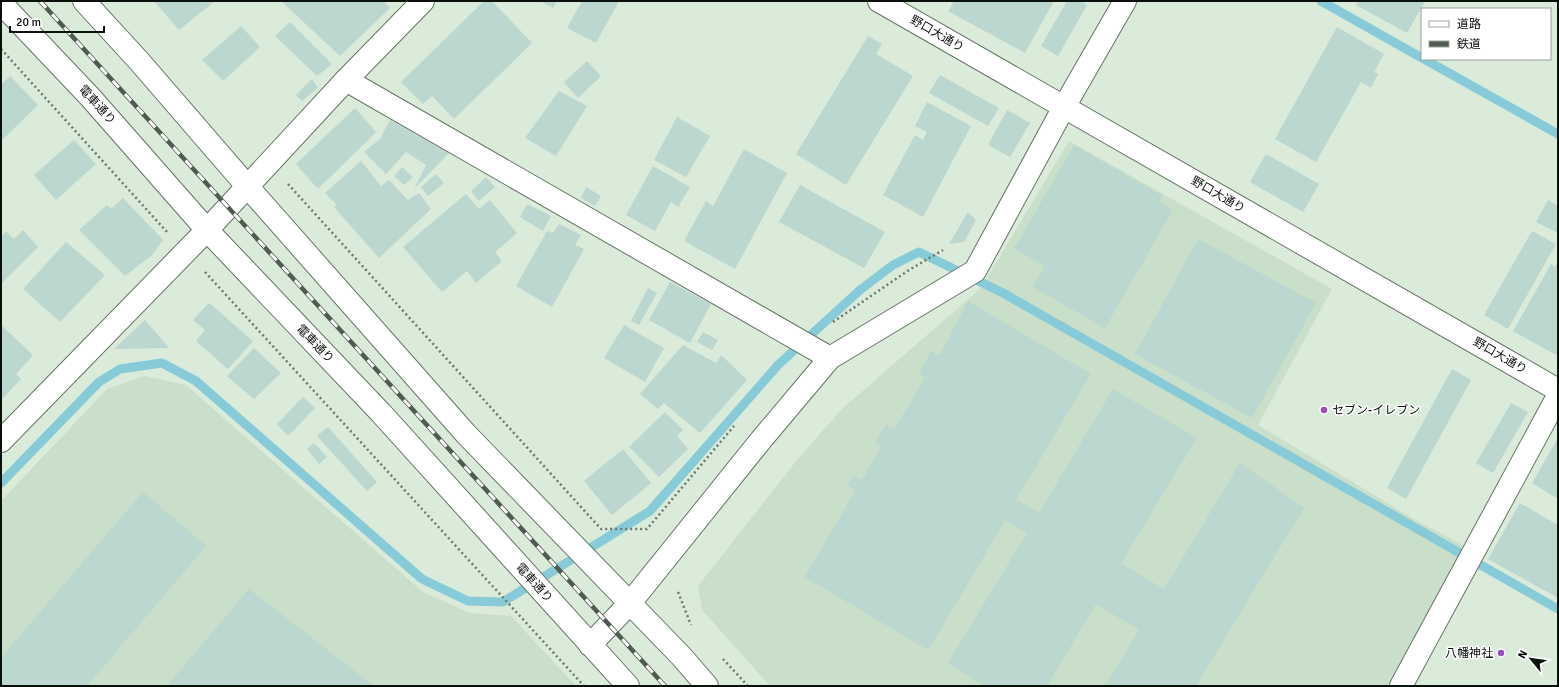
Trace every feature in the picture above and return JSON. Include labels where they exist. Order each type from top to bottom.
[{"type":"street","points":[[84,1],[144,66],[247,186],[466,434],[682,657],[707,686]]},
{"type":"street","points":[[1,441],[207,230],[346,80],[423,1]]},
{"type":"street","name":"野口大通り","points":[[879,1],[1558,390]]},
{"type":"street","points":[[590,645],[630,603],[761,440],[830,358],[975,271],[1064,107],[1124,1]]},
{"type":"street","name":"電車通り","points":[[1,3],[91,98],[207,230],[381,413],[628,686]]},
{"type":"street","points":[[346,80],[830,358]]},
{"type":"street","points":[[1401,686],[1558,396]]},
{"type":"path","points":[[1,49],[169,234]]},
{"type":"path","points":[[285,181],[601,529],[647,529],[737,423]]},
{"type":"path","points":[[829,324],[909,270],[943,250]]},
{"type":"path","points":[[202,269],[584,686]]},
{"type":"path","points":[[678,592],[690,623],[696,629]]},
{"type":"path","points":[[722,658],[748,686]]},
{"type":"shaded area","points":[[1069,141],[1332,289],[1258,425],[1414,519],[1466,547],[1389,686],[770,686],[702,610],[698,586],[797,460],[842,409],[981,288]]},
{"type":"shaded area","points":[[145,376],[186,385],[423,592],[470,613],[511,616],[576,686],[1,686],[1,501],[107,389]]},
{"type":"building","points":[[154,1],[215,1],[179,30]]},
{"type":"building","points":[[281,1],[383,1],[390,8],[340,56]]},
{"type":"building","points":[[484,1],[492,1],[532,43],[454,119],[432,96],[423,104],[401,82]]},
{"type":"building","points":[[540,1],[557,1],[553,8]]},
{"type":"building","points":[[582,1],[619,1],[596,43],[567,28]]},
{"type":"building","points":[[954,1],[1054,1],[1025,53],[948,11]]},
{"type":"building","points":[[1067,1],[1080,1],[1087,5],[1058,56],[1041,46]]},
{"type":"building","points":[[1358,1],[1425,1],[1407,33],[1356,5]]},
{"type":"building","points":[[290,22],[332,64],[317,76],[275,36]]},
{"type":"building","points":[[241,26],[260,47],[223,81],[202,60]]},
{"type":"building","points":[[1337,27],[1384,54],[1374,72],[1378,74],[1371,88],[1361,82],[1316,162],[1275,139]]},
{"type":"building","points":[[868,36],[882,44],[876,54],[913,76],[846,185],[796,154]]},
{"type":"building","points":[[587,61],[601,76],[578,98],[564,82]]},
{"type":"building","points":[[940,75],[999,108],[988,126],[929,93]]},
{"type":"building","points":[[10,76],[38,105],[1,141],[1,85]]},
{"type":"building","points":[[312,79],[318,88],[302,101],[296,95]]},
{"type":"building","points":[[559,91],[587,106],[556,156],[525,138]]},
{"type":"building","points":[[927,102],[971,126],[923,217],[883,195],[915,135],[923,140],[927,132],[915,126]]},
{"type":"building","points":[[355,108],[376,132],[318,189],[296,164]]},
{"type":"building","points":[[1007,110],[1030,123],[1010,157],[988,145]]},
{"type":"building","points":[[677,117],[710,136],[686,177],[654,160]]},
{"type":"building","points":[[390,120],[449,153],[414,189],[426,165],[406,152],[386,174],[364,152],[380,139]]},
{"type":"building","points":[[74,140],[96,164],[56,200],[34,175]]},
{"type":"building","points":[[1074,145],[1163,196],[1159,202],[1173,210],[1105,328],[1033,287],[1045,266],[1014,249]]},
{"type":"building","points":[[744,149],[787,173],[735,269],[684,241],[706,201],[713,206]]},
{"type":"building","points":[[1266,154],[1319,184],[1303,212],[1250,182]]},
{"type":"building","points":[[361,161],[381,186],[389,180],[408,200],[419,193],[431,209],[379,258],[334,207],[337,205],[325,193]]},
{"type":"building","points":[[653,166],[690,187],[678,207],[671,202],[655,231],[626,215]]},
{"type":"building","points":[[402,167],[413,177],[404,185],[394,176]]},
{"type":"building","points":[[436,174],[444,183],[428,196],[421,187]]},
{"type":"building","points":[[486,177],[495,187],[479,201],[471,191]]},
{"type":"building","points":[[800,185],[885,232],[864,268],[779,222]]},
{"type":"building","points":[[586,187],[601,196],[595,206],[581,198]]},
{"type":"building","points":[[466,194],[479,209],[490,200],[517,233],[495,252],[502,261],[476,283],[467,271],[442,292],[403,247]]},
{"type":"building","points":[[123,198],[163,240],[152,255],[125,276],[79,230],[107,205],[111,209]]},
{"type":"building","points":[[1548,200],[1558,206],[1558,233],[1536,222]]},
{"type":"building","points":[[527,204],[551,216],[543,231],[520,217]]},
{"type":"building","points":[[968,212],[976,220],[964,242],[949,244]]},
{"type":"building","points":[[559,224],[581,235],[575,245],[584,249],[552,307],[516,286],[547,231],[553,233]]},
{"type":"building","points":[[23,230],[38,247],[1,284],[1,237],[6,231],[14,239]]},
{"type":"building","points":[[1532,231],[1556,244],[1508,329],[1484,315]]},
{"type":"building","points":[[1198,239],[1316,303],[1252,418],[1135,354]]},
{"type":"building","points":[[66,242],[105,275],[60,322],[23,289]]},
{"type":"building","points":[[1558,261],[1558,352],[1556,355],[1513,331],[1551,264],[1555,267]]},
{"type":"building","points":[[670,282],[711,304],[690,343],[649,320]]},
{"type":"building","points":[[648,288],[657,293],[639,325],[631,321]]},
{"type":"building","points":[[968,301],[1091,374],[1016,500],[1039,513],[1113,389],[1197,438],[1121,563],[1164,589],[1240,463],[1304,508],[1196,686],[1105,686],[1139,630],[1096,604],[1047,686],[985,686],[948,663],[1027,533],[1005,521],[928,650],[805,577],[855,491],[848,485],[853,475],[862,480],[881,447],[875,443],[886,425],[894,429],[925,378],[919,373],[931,351],[940,355]]},
{"type":"building","points":[[209,303],[253,341],[228,369],[196,341],[205,330],[193,320]]},
{"type":"building","points":[[145,320],[169,348],[114,349]]},
{"type":"building","points":[[1,325],[33,355],[16,374],[21,379],[1,400]]},
{"type":"building","points":[[624,325],[664,348],[645,382],[604,358]]},
{"type":"building","points":[[703,332],[718,340],[712,350],[697,342]]},
{"type":"building","points":[[683,345],[716,363],[721,355],[747,380],[700,433],[664,403],[658,409],[640,394]]},
{"type":"building","points":[[254,348],[281,373],[254,399],[227,376]]},
{"type":"building","points":[[1452,369],[1471,380],[1406,499],[1387,488]]},
{"type":"building","points":[[303,397],[315,408],[288,436],[277,424]]},
{"type":"building","points":[[1511,403],[1528,412],[1493,473],[1476,463]]},
{"type":"building","points":[[665,412],[683,430],[677,436],[688,449],[659,477],[629,447]]},
{"type":"building","points":[[328,427],[377,482],[367,491],[317,436]]},
{"type":"building","points":[[1558,438],[1558,499],[1532,483]]},
{"type":"building","points":[[314,443],[327,457],[319,464],[307,449]]},
{"type":"building","points":[[623,449],[651,483],[612,515],[584,481]]},
{"type":"building","points":[[143,492],[206,546],[87,686],[1,686],[1,658]]},
{"type":"building","points":[[1520,503],[1558,525],[1558,598],[1488,559]]},
{"type":"building","points":[[249,589],[374,686],[167,686]]},
{"type":"waterway","points":[[1321,1],[1421,57]]},
{"type":"waterway","points":[[1426,60],[1558,134]]},
{"type":"waterway","points":[[1,483],[99,382],[120,369],[162,363],[196,381],[422,579],[468,601],[503,602],[650,511],[778,365],[860,290],[893,265],[919,252],[1003,293],[1558,609]]},
{"type":"railway","points":[[40,1],[665,686]]},
{"type":"place","name":"セブン-イレブン","points":[[1324,410]]},
{"type":"place","name":"八幡神社","points":[[1501,653]]}]
